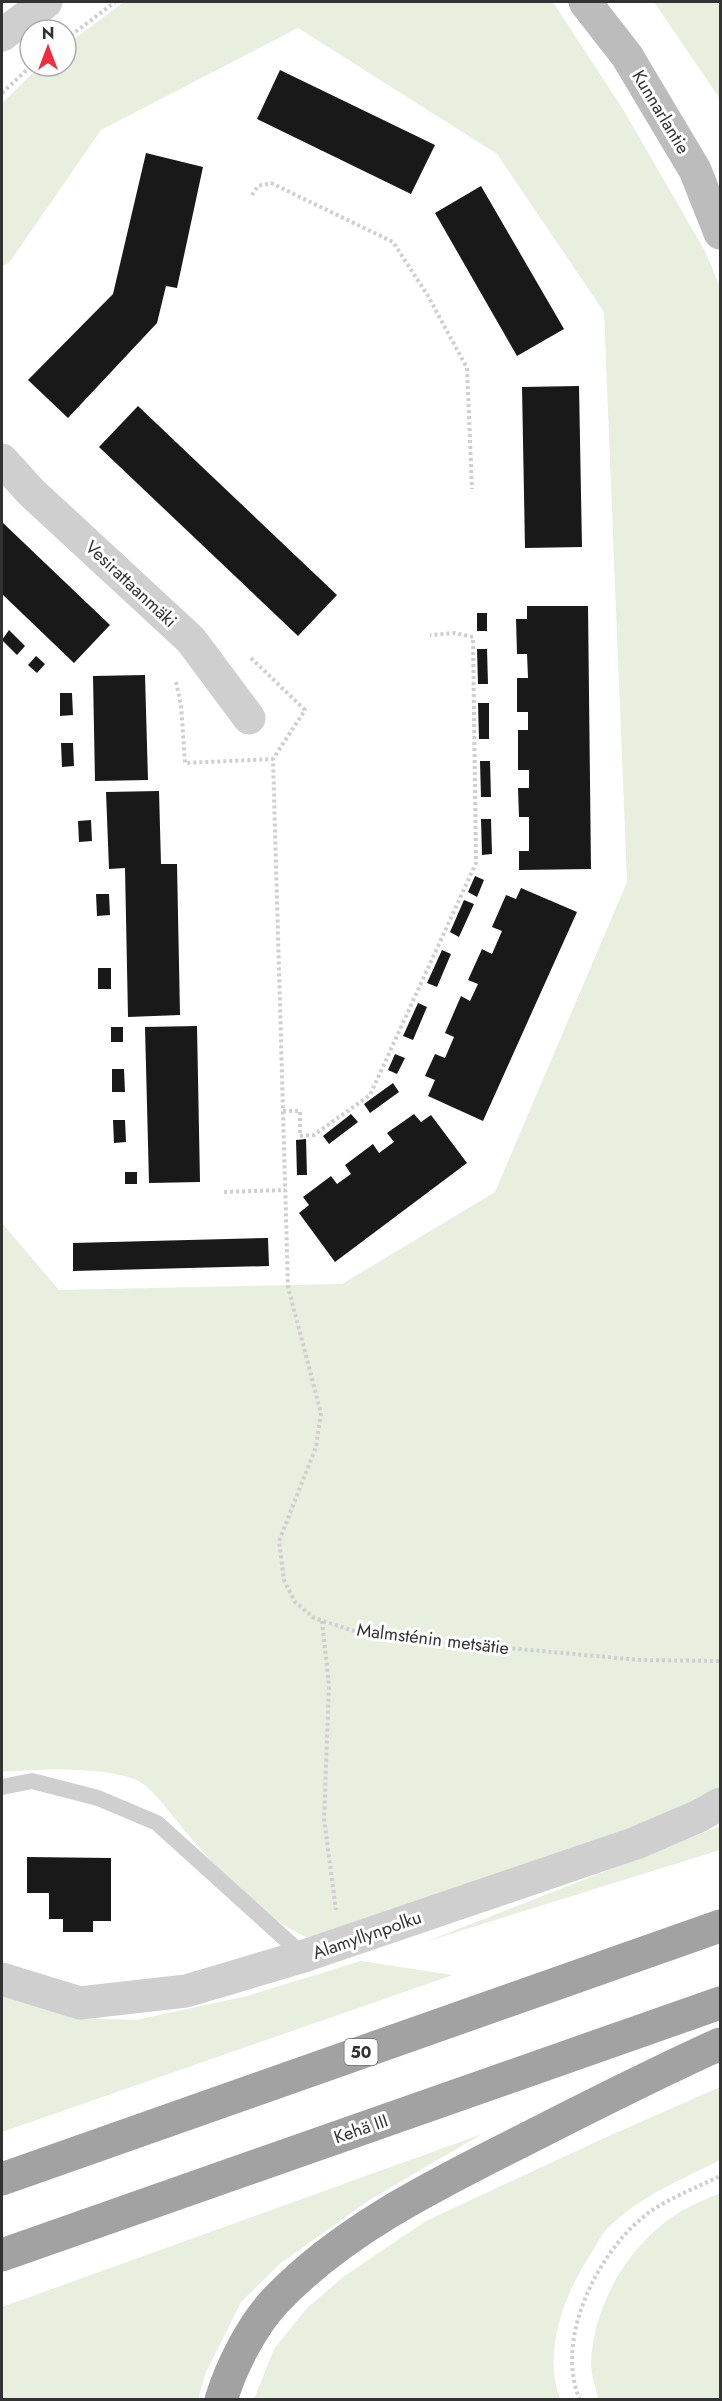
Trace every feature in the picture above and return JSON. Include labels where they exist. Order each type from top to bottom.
[{"type":"highway","name":"50","points":[[2,2178],[720,1926]]},
{"type":"highway","name":"Kehä III","points":[[2,2255],[720,2003]]},
{"type":"highway","points":[[221,2400],[228,2378],[243,2349],[274,2302],[319,2259],[389,2212],[478,2163],[650,2076],[720,2044]]},
{"type":"main road","name":"Kunnarlantie","points":[[585,2],[627,56],[695,170],[720,233]]},
{"type":"street","points":[[2,35],[45,2]]},
{"type":"street","name":"Vesirattaanmäki","points":[[2,460],[31,492],[191,640],[249,718]]},
{"type":"street","name":"Alamyllynpolku","points":[[2,1979],[80,2003],[186,1991],[304,1956],[636,1843],[699,1816],[720,1804]]},
{"type":"lane","points":[[2,1787],[32,1780],[98,1798],[157,1823],[304,1956]]},
{"type":"path","points":[[78,30],[115,2]]},
{"type":"path","points":[[2,93],[18,78]]},
{"type":"path","points":[[252,195],[258,186],[271,183],[393,242],[428,296],[467,368],[472,489]]},
{"type":"path","points":[[283,1111],[300,1111],[300,1136],[314,1135],[370,1095],[476,863],[473,637],[455,633],[430,635]]},
{"type":"path","name":"Malmsténin metsätie","points":[[175,676],[181,705],[185,763],[273,759],[288,1287],[321,1413],[316,1447],[279,1541],[284,1580],[295,1602],[314,1618],[366,1635],[640,1660],[720,1661]]},
{"type":"path","points":[[224,1192],[285,1190]]},
{"type":"path","points":[[322,1621],[329,1686],[324,1819],[340,1944]]},
{"type":"path","points":[[580,2400],[574,2388],[572,2352],[581,2309],[596,2274],[616,2243],[651,2211],[720,2176]]},
{"type":"green space","points":[[124,2],[553,2],[624,111],[706,253],[720,287],[720,1788],[624,1834],[309,1938],[275,1919],[242,1892],[197,1845],[157,1797],[138,1781],[125,1776],[90,1771],[2,1772],[2,1223],[59,1290],[342,1284],[495,1192],[627,882],[604,312],[497,154],[298,28],[101,130],[9,263],[2,266],[2,103],[28,78],[78,78],[78,36]]},
{"type":"green space","points":[[654,2],[720,2],[720,99]]},
{"type":"green space","points":[[720,1826],[720,1850],[425,1942],[713,1829]]},
{"type":"green space","points":[[361,1961],[453,1975],[2,2132],[2,1996],[79,2018],[136,2020],[247,1996]]},
{"type":"green space","points":[[720,2087],[720,2160],[646,2198],[619,2218],[603,2234],[573,2285],[559,2322],[555,2342],[555,2380],[560,2399],[254,2399],[274,2349],[306,2309],[343,2277],[426,2221]]},
{"type":"green space","points":[[482,2134],[371,2199],[282,2262],[241,2302],[206,2372],[198,2399],[2,2399],[2,2307]]},
{"type":"green space","points":[[720,2193],[720,2399],[598,2399],[591,2368],[593,2340],[608,2295],[620,2274],[633,2254],[667,2220]]},
{"type":"building","points":[[280,70],[435,145],[411,194],[257,119]]},
{"type":"building","points":[[146,153],[203,167],[177,288],[166,286],[157,323],[68,418],[28,380],[113,294]]},
{"type":"building","points":[[481,186],[564,329],[517,356],[435,213]]},
{"type":"building","points":[[579,386],[582,547],[525,548],[522,387]]},
{"type":"building","points":[[138,406],[337,595],[298,636],[99,447]]},
{"type":"building","points":[[2,522],[110,625],[74,663],[2,594]]},
{"type":"building","points":[[527,606],[588,606],[591,869],[519,870],[519,851],[529,851],[529,817],[519,817],[518,788],[529,788],[529,770],[518,770],[518,730],[528,730],[528,712],[517,712],[517,678],[528,678],[527,654],[517,654],[516,619],[527,619]]},
{"type":"building","points":[[477,613],[487,613],[487,631],[477,631]]},
{"type":"building","points":[[9,630],[25,646],[17,655],[2,640]]},
{"type":"building","points":[[477,649],[487,649],[488,684],[478,684]]},
{"type":"building","points":[[36,656],[45,664],[37,673],[28,665]]},
{"type":"building","points":[[145,675],[148,780],[95,781],[93,676]]},
{"type":"building","points":[[60,693],[72,693],[73,715],[60,716]]},
{"type":"building","points":[[478,703],[489,703],[489,739],[479,739]]},
{"type":"building","points":[[61,743],[73,743],[74,766],[62,767]]},
{"type":"building","points":[[480,761],[490,761],[491,797],[481,797]]},
{"type":"building","points":[[159,791],[161,864],[177,864],[180,1015],[128,1017],[125,868],[109,869],[106,792]]},
{"type":"building","points":[[481,819],[491,819],[492,854],[482,855]]},
{"type":"building","points":[[91,820],[92,841],[79,842],[78,821]]},
{"type":"building","points":[[475,876],[484,880],[477,897],[468,892]]},
{"type":"building","points":[[521,888],[577,912],[483,1121],[428,1096],[435,1080],[425,1076],[435,1054],[445,1058],[454,1037],[445,1033],[461,996],[470,1001],[478,984],[468,980],[482,949],[492,954],[502,931],[492,927],[506,895],[516,899]]},
{"type":"building","points":[[96,894],[109,894],[110,915],[97,916]]},
{"type":"building","points":[[464,900],[474,904],[459,937],[450,932]]},
{"type":"building","points":[[442,950],[451,954],[437,987],[427,983]]},
{"type":"building","points":[[98,968],[111,968],[111,989],[98,989]]},
{"type":"building","points":[[418,1003],[427,1007],[413,1040],[403,1036]]},
{"type":"building","points":[[197,1026],[200,1182],[149,1183],[145,1027]]},
{"type":"building","points":[[111,1027],[123,1027],[123,1042],[111,1042]]},
{"type":"building","points":[[395,1054],[405,1058],[397,1074],[388,1070]]},
{"type":"building","points":[[112,1069],[124,1069],[125,1092],[112,1092]]},
{"type":"building","points":[[393,1083],[399,1092],[370,1113],[364,1104]]},
{"type":"building","points":[[351,1114],[358,1122],[329,1144],[323,1136]]},
{"type":"building","points":[[414,1114],[421,1122],[431,1115],[467,1163],[335,1262],[299,1213],[309,1205],[303,1197],[331,1176],[337,1184],[351,1174],[345,1165],[373,1144],[379,1153],[394,1142],[387,1133]]},
{"type":"building","points":[[113,1120],[125,1120],[126,1142],[114,1143]]},
{"type":"building","points":[[306,1139],[307,1175],[297,1175],[296,1140]]},
{"type":"building","points":[[125,1172],[137,1172],[137,1184],[125,1184]]},
{"type":"building","points":[[268,1238],[269,1266],[73,1271],[73,1243]]},
{"type":"building","points":[[27,1857],[111,1858],[111,1921],[93,1921],[93,1932],[63,1932],[63,1919],[49,1919],[49,1893],[27,1893]]}]
